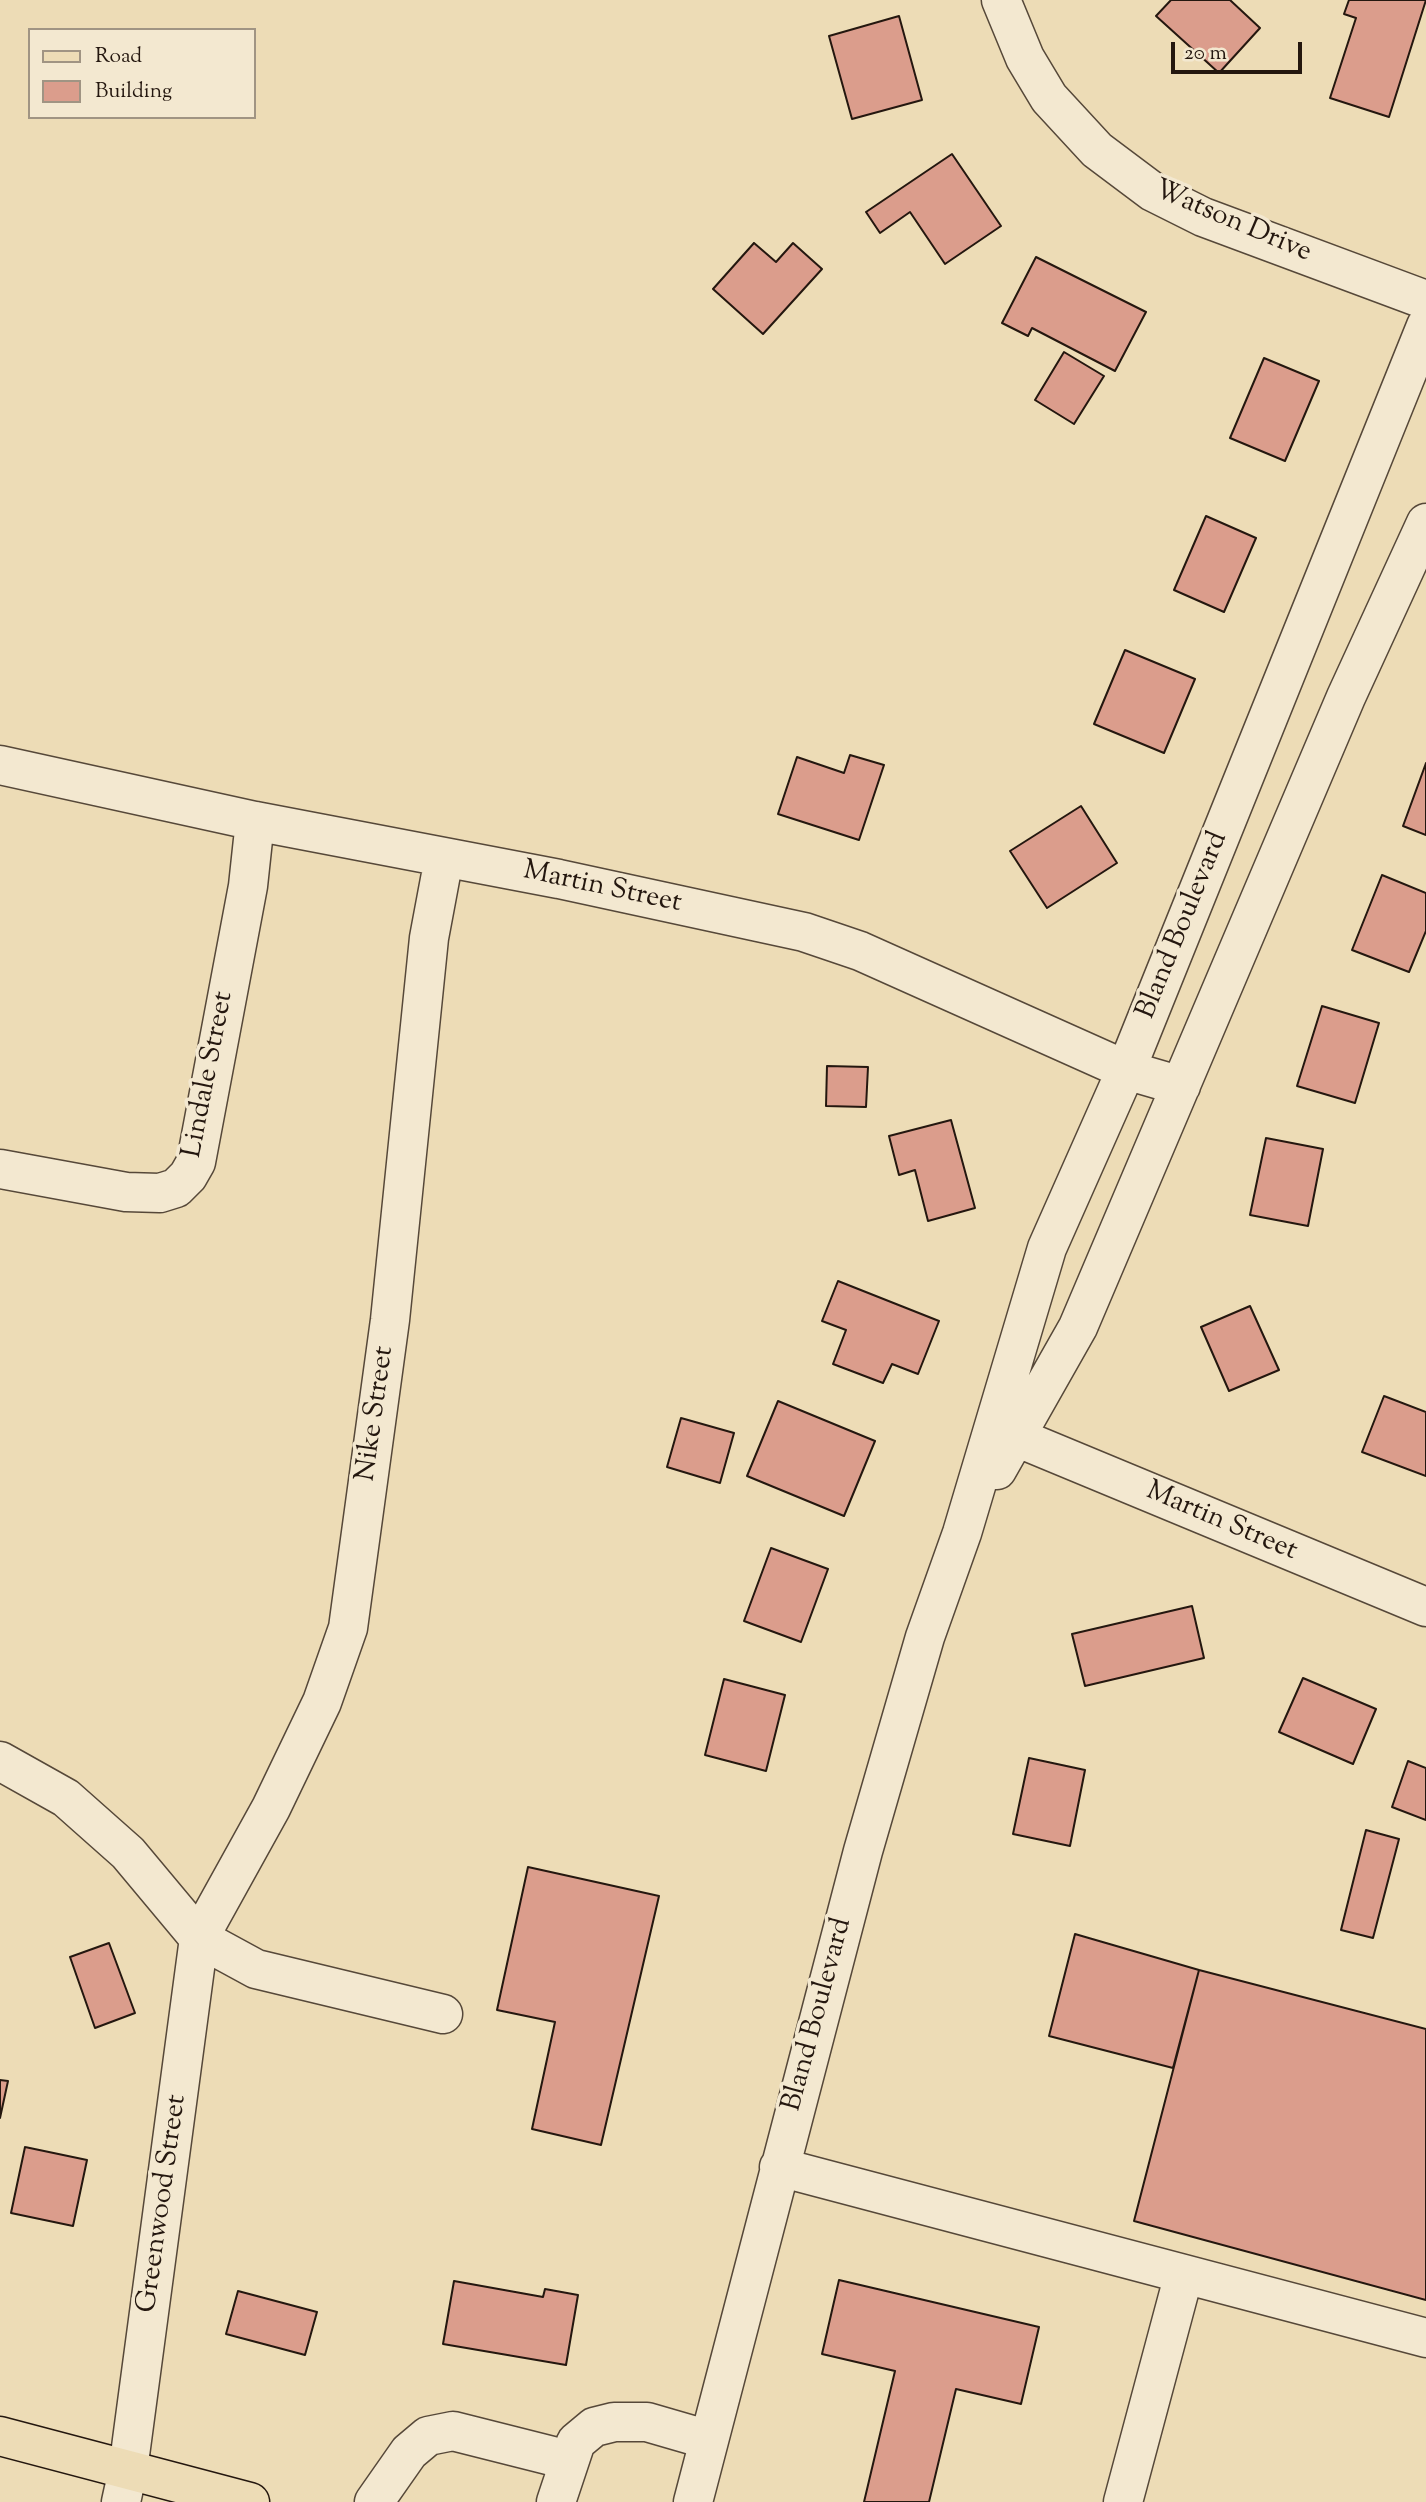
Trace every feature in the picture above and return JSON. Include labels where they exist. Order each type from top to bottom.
[{"type":"main road","points":[[0,2436],[124,2486],[250,2502]]},
{"type":"street","name":"Watson Drive","points":[[1000,0],[1025,58],[1049,98],[1097,150],[1153,192],[1203,217],[1426,300]]},
{"type":"street","name":"Bland Boulevard","points":[[693,2502],[874,1811],[925,1637],[962,1533],[1047,1248],[1126,1070],[1426,326]]},
{"type":"street","name":"Bland Boulevard","points":[[962,1533],[1078,1326],[1346,697],[1426,523]]},
{"type":"street","name":"Martin Street","points":[[0,765],[255,821],[559,879],[804,932],[860,951],[1126,1070],[1181,1086]]},
{"type":"street","name":"Lindale Street","points":[[0,1169],[137,1192],[160,1193],[176,1188],[188,1176],[196,1162],[248,886],[255,821]]},
{"type":"street","name":"Nike Street","points":[[199,1938],[288,1773],[322,1702],[348,1628],[390,1320],[429,938],[444,858]]},
{"type":"street","name":"Martin Street","points":[[1016,1437],[1426,1607]]},
{"type":"street","points":[[0,1761],[66,1798],[128,1853],[199,1938],[256,1969],[443,2014]]},
{"type":"street","name":"Greenwood Street","points":[[124,2486],[199,1938]]},
{"type":"street","points":[[779,2167],[1426,2338]]},
{"type":"street","points":[[1122,2502],[1184,2274]]},
{"type":"street","points":[[556,2502],[576,2442],[594,2427],[614,2422],[646,2422],[709,2440]]},
{"type":"street","points":[[374,2502],[408,2452],[428,2436],[453,2431],[568,2460]]},
{"type":"building","points":[[1171,0],[1230,0],[1260,28],[1219,73],[1156,16]]},
{"type":"building","points":[[1349,0],[1426,0],[1389,117],[1330,98],[1356,18],[1344,14]]},
{"type":"building","points":[[899,16],[922,100],[852,119],[829,36]]},
{"type":"building","points":[[952,154],[1001,226],[945,264],[910,212],[880,233],[866,212]]},
{"type":"building","points":[[754,243],[776,262],[793,243],[822,269],[763,334],[713,289]]},
{"type":"building","points":[[1036,257],[1146,312],[1115,371],[1032,328],[1028,336],[1002,323]]},
{"type":"building","points":[[1064,352],[1104,376],[1074,424],[1035,400]]},
{"type":"building","points":[[1264,358],[1319,381],[1285,461],[1230,438]]},
{"type":"building","points":[[1206,516],[1256,538],[1224,612],[1174,590]]},
{"type":"building","points":[[1125,650],[1195,679],[1164,753],[1094,724]]},
{"type":"building","points":[[850,755],[884,765],[859,840],[778,814],[797,757],[844,773]]},
{"type":"building","points":[[1426,763],[1426,835],[1403,826]]},
{"type":"building","points":[[1081,806],[1117,863],[1047,908],[1010,851]]},
{"type":"building","points":[[1382,875],[1426,893],[1426,931],[1409,972],[1352,950]]},
{"type":"building","points":[[1322,1006],[1379,1023],[1355,1103],[1297,1086]]},
{"type":"building","points":[[827,1066],[868,1067],[866,1107],[826,1106]]},
{"type":"building","points":[[951,1120],[975,1208],[928,1221],[915,1170],[899,1175],[889,1136]]},
{"type":"building","points":[[1266,1138],[1323,1149],[1308,1226],[1250,1215]]},
{"type":"building","points":[[838,1281],[939,1321],[918,1374],[892,1364],[883,1383],[833,1364],[846,1330],[822,1321]]},
{"type":"building","points":[[1250,1306],[1279,1370],[1229,1391],[1201,1327]]},
{"type":"building","points":[[1384,1396],[1426,1412],[1426,1476],[1362,1452]]},
{"type":"building","points":[[778,1401],[875,1441],[844,1516],[747,1476]]},
{"type":"building","points":[[681,1418],[734,1433],[720,1483],[667,1467]]},
{"type":"building","points":[[771,1548],[828,1569],[801,1642],[744,1621]]},
{"type":"building","points":[[1192,1606],[1204,1658],[1085,1686],[1072,1634]]},
{"type":"building","points":[[1303,1678],[1376,1709],[1353,1764],[1279,1732]]},
{"type":"building","points":[[724,1679],[785,1695],[766,1771],[705,1755]]},
{"type":"building","points":[[1029,1758],[1085,1770],[1070,1846],[1013,1834]]},
{"type":"building","points":[[1408,1761],[1426,1768],[1426,1820],[1392,1807]]},
{"type":"building","points":[[1366,1830],[1399,1839],[1373,1938],[1341,1930]]},
{"type":"building","points":[[528,1867],[659,1896],[601,2145],[532,2129],[555,2022],[497,2010]]},
{"type":"building","points":[[1075,1934],[1199,1970],[1173,2068],[1049,2036]]},
{"type":"building","points":[[109,1943],[135,2013],[95,2028],[70,1957]]},
{"type":"building","points":[[1199,1970],[1426,2029],[1426,2300],[1134,2221]]},
{"type":"building","points":[[0,2080],[8,2081],[0,2118]]},
{"type":"building","points":[[25,2147],[87,2160],[73,2226],[11,2213]]},
{"type":"building","points":[[839,2280],[1039,2327],[1021,2404],[956,2389],[929,2502],[864,2502],[895,2371],[822,2354]]},
{"type":"building","points":[[454,2281],[543,2297],[545,2289],[578,2295],[566,2365],[443,2344]]},
{"type":"building","points":[[238,2291],[317,2312],[305,2355],[226,2334]]}]
